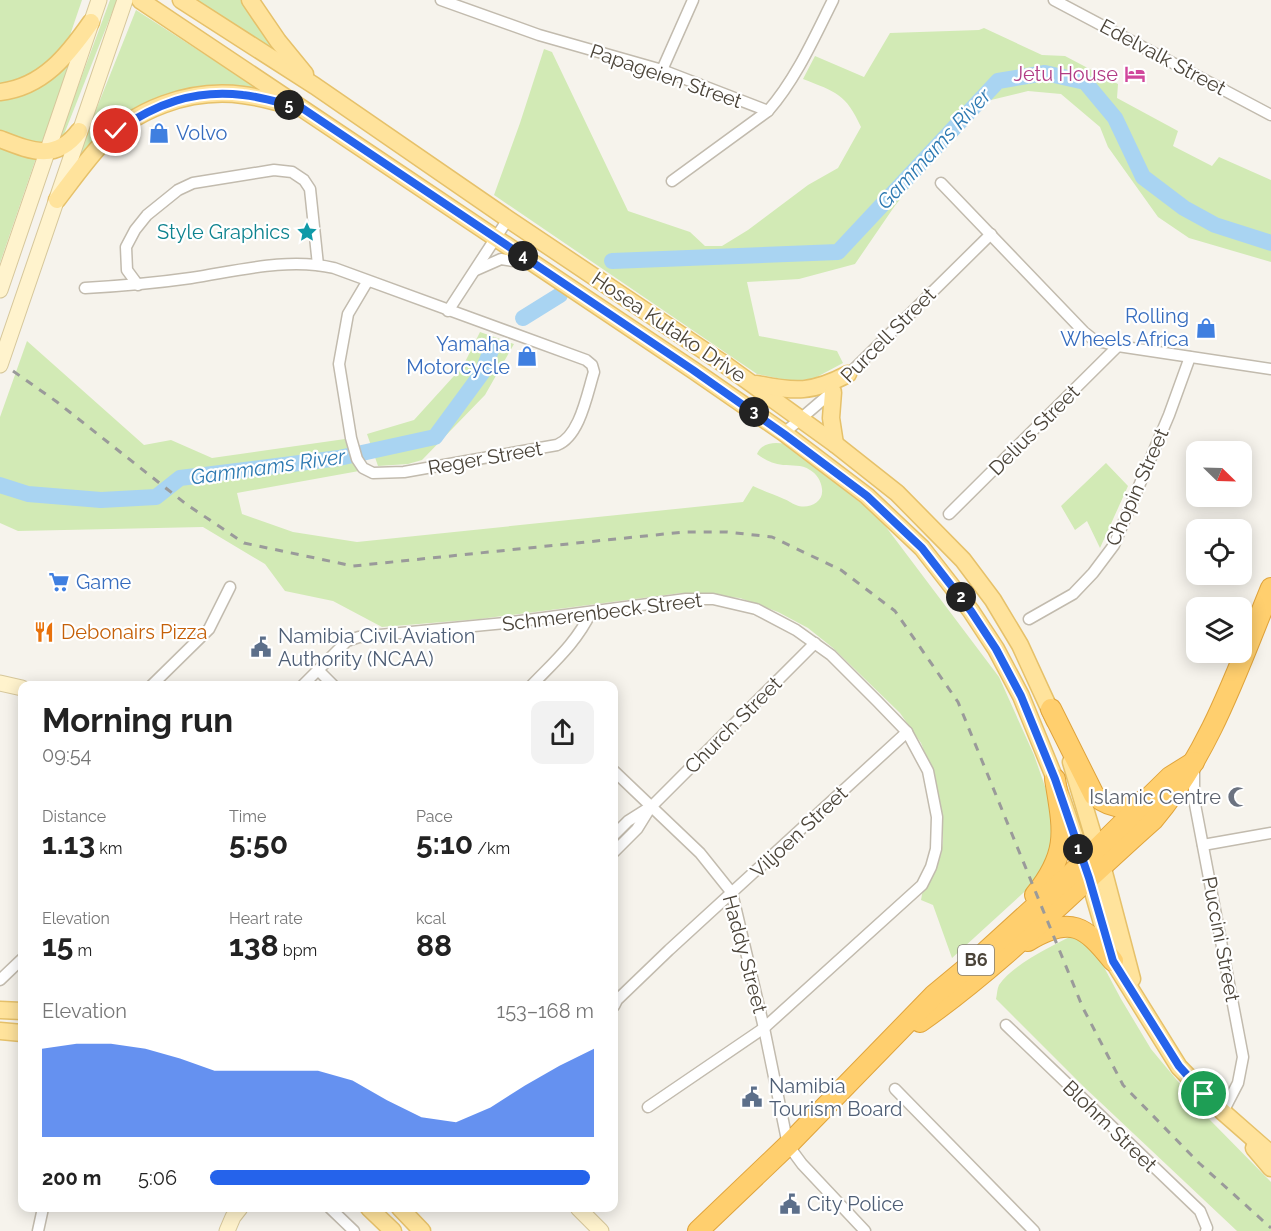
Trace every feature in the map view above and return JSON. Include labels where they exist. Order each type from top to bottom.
[{"type":"highway","points":[[1093,863],[1153,820],[1173,795],[1194,762],[1220,712],[1271,588]]},
{"type":"highway","points":[[1051,709],[1094,795],[1103,803],[1126,807],[1135,806],[1154,795]]},
{"type":"highway","points":[[1093,863],[1170,777],[1194,762]]},
{"type":"highway","points":[[1001,948],[1050,877],[1057,860],[1062,832],[1055,779]]},
{"type":"highway","name":"B6","points":[[698,1231],[788,1145],[880,1049],[956,997],[1001,948],[1093,863]]},
{"type":"highway","points":[[1001,948],[1063,926],[1082,930],[1094,937],[1113,961]]},
{"type":"main road","points":[[0,290],[99,0]]},
{"type":"main road","name":"Hosea Kutako Drive","points":[[140,0],[693,370],[867,496],[922,548],[944,574],[996,649],[1021,696],[1093,863],[1130,973],[1149,1019]]},
{"type":"main road","name":"Hosea Kutako Drive","points":[[181,0],[315,86],[750,382],[897,493],[963,560],[993,600],[1020,645],[1051,709],[1071,764],[1113,961],[1179,1066],[1223,1112],[1271,1154]]},
{"type":"main road","points":[[250,0],[278,41],[315,86]]},
{"type":"main road","points":[[0,366],[123,6]]},
{"type":"main road","points":[[0,92],[27,85],[42,78],[70,51],[91,22]]},
{"type":"main road","points":[[57,200],[104,142],[138,116],[157,106],[188,96],[224,94],[257,97],[302,108]]},
{"type":"main road","points":[[0,139],[22,147],[48,152],[62,148],[79,131]]},
{"type":"main road","points":[[750,382],[789,390],[824,385],[848,374]]},
{"type":"main road","points":[[833,392],[831,418],[835,444]]},
{"type":"main road","points":[[0,683],[18,687]]},
{"type":"main road","points":[[0,1010],[18,1011]]},
{"type":"main road","points":[[0,1031],[18,1033]]},
{"type":"main road","name":"Hosea Kutako Drive","points":[[1238,1126],[1271,1168]]},
{"type":"main road","points":[[227,1231],[237,1212]]},
{"type":"main road","points":[[373,1212],[393,1231]]},
{"type":"main road","points":[[404,1212],[422,1231]]},
{"type":"main road","points":[[582,1212],[601,1231]]},
{"type":"street","name":"Papageien Street","points":[[441,0],[539,35],[662,70],[768,111],[779,99],[802,61],[833,0]]},
{"type":"street","points":[[662,70],[693,0]]},
{"type":"street","name":"Edelvalk Street","points":[[1054,0],[1271,115]]},
{"type":"street","points":[[672,181],[768,111]]},
{"type":"street","points":[[138,285],[127,270],[126,247],[135,230],[160,202],[193,183],[274,170],[292,172],[304,180],[310,189],[318,265]]},
{"type":"street","points":[[941,183],[1094,340],[1118,346],[1271,369]]},
{"type":"street","points":[[448,311],[508,219]]},
{"type":"street","name":"Purcell Street","points":[[784,434],[833,392],[848,374],[991,234]]},
{"type":"street","points":[[474,271],[501,259],[538,266]]},
{"type":"street","name":"Reger Street","points":[[85,288],[138,285],[288,264],[318,265],[347,273],[589,362],[594,372],[575,429],[568,439],[557,445],[404,472],[373,473],[363,468],[357,459],[351,438],[339,364],[348,314],[367,282]]},
{"type":"street","name":"Delius Street","points":[[949,514],[1118,346]]},
{"type":"street","name":"Chopin Street","points":[[1029,619],[1073,594],[1093,573],[1114,545],[1191,357]]},
{"type":"street","points":[[156,681],[209,629],[230,587]]},
{"type":"street","name":"Schmerenbeck Street","points":[[307,681],[347,641],[359,637],[505,623],[669,601],[713,599],[756,609],[790,626],[815,643],[878,700],[907,732],[928,771],[937,817],[936,849],[931,867],[922,885],[764,1028]]},
{"type":"street","points":[[536,681],[570,646],[591,612]]},
{"type":"street","name":"Church Street","points":[[618,848],[637,828],[650,808],[815,643]]},
{"type":"street","points":[[318,670],[328,681]]},
{"type":"street","name":"Viljoen Street","points":[[618,999],[907,732]]},
{"type":"street","name":"Puccini Street","points":[[1194,762],[1194,799],[1243,1057],[1238,1083],[1232,1099],[1223,1112]]},
{"type":"street","name":"Haddy Street","points":[[618,775],[700,854],[732,893],[764,1028],[788,1145]]},
{"type":"street","name":"Church Street","points":[[618,831],[628,821],[650,808]]},
{"type":"street","points":[[1203,845],[1271,833]]},
{"type":"street","points":[[0,980],[18,963]]},
{"type":"street","name":"Blohm Street","points":[[1006,1025],[1200,1211],[1207,1228],[1206,1231]]},
{"type":"street","points":[[648,1107],[764,1028]]},
{"type":"street","points":[[895,1089],[1034,1231]]},
{"type":"street","points":[[788,1145],[802,1164],[865,1231]]},
{"type":"street","points":[[38,1231],[42,1212]]},
{"type":"street","points":[[334,1212],[354,1231]]},
{"type":"green space","points":[[0,0],[82,0],[67,44],[45,70],[0,88]]},
{"type":"green space","points":[[110,0],[117,0],[63,137],[56,146]]},
{"type":"green space","points":[[194,0],[243,0],[284,57]]},
{"type":"green space","points":[[136,10],[266,94],[180,95],[74,165]]},
{"type":"green space","points":[[984,28],[1042,55],[1065,56],[1118,84],[1117,98],[1178,131],[1173,146],[1212,166],[1219,157],[1271,180],[1271,262],[1189,238],[1158,217],[1108,147],[1100,127],[1061,94],[1028,91],[991,100],[929,162],[894,207],[855,264],[799,279],[747,282],[759,336],[837,351],[843,363],[813,379],[791,381],[757,374],[494,195],[544,49],[552,52],[628,211],[690,232],[705,246],[722,246],[748,230],[808,185],[838,168],[861,127],[850,107],[839,96],[803,79],[815,56],[864,77],[890,33]]},
{"type":"green space","points":[[75,54],[40,147],[0,133],[0,98]]},
{"type":"green space","points":[[0,145],[36,158],[0,263]]},
{"type":"green space","points":[[480,332],[514,344],[485,395],[422,460],[408,464],[378,466],[367,434],[414,420],[463,366]]},
{"type":"green space","points":[[27,341],[144,445],[171,440],[212,458],[345,439],[350,455],[359,471],[237,493],[242,514],[293,532],[357,542],[743,502],[753,486],[794,504],[810,506],[818,502],[822,494],[821,483],[815,474],[803,467],[772,463],[757,454],[765,445],[786,444],[871,511],[886,527],[999,677],[1034,755],[1055,815],[1056,840],[1045,873],[952,958],[933,905],[921,900],[923,889],[941,855],[943,822],[931,768],[921,743],[900,713],[833,648],[808,628],[778,612],[740,598],[681,593],[480,619],[382,627],[333,601],[285,591],[265,564],[203,527],[18,531],[0,523],[0,417]]},
{"type":"green space","points":[[1106,463],[1128,486],[1100,548],[1087,521],[1075,530],[1061,506]]},
{"type":"green space","points":[[1077,933],[1098,956],[1151,1049],[1210,1120],[1271,1182],[1271,1231],[1237,1231],[1082,1085],[996,999],[999,985],[1005,977],[1035,956]]},
{"type":"waterway","name":"Gammams River","points":[[612,261],[838,252],[998,81],[1045,73],[1085,82],[1115,118],[1143,177],[1184,208],[1215,225],[1271,243]]},
{"type":"waterway","name":"Gammams River","points":[[523,318],[560,295]]},
{"type":"waterway","name":"Gammams River","points":[[0,485],[28,494],[101,500],[156,497],[180,478],[339,458],[435,437],[482,373],[492,348]]},
{"type":"railway","points":[[13,371],[57,402],[186,504],[244,543],[353,566],[684,532],[727,532],[772,537],[841,570],[895,611],[958,702],[1083,1008],[1123,1085],[1199,1163],[1271,1228]]},
{"type":"place","name":"Jetu House","points":[[1135,74]]},
{"type":"place","name":"Volvo","points":[[159,133]]},
{"type":"place","name":"Style Graphics","points":[[307,232]]},
{"type":"place","name":"Rolling Wheels Africa","points":[[1206,328]]},
{"type":"place","name":"Yamaha Motorcycle","points":[[527,356]]},
{"type":"place","name":"Game","points":[[59,582]]},
{"type":"place","name":"Debonairs Pizza","points":[[44,632]]},
{"type":"place","name":"Namibia Civil Aviation Authority (NCAA)","points":[[261,647]]},
{"type":"place","name":"Islamic Centre","points":[[1238,797]]},
{"type":"place","name":"Namibia Tourism Board","points":[[752,1097]]},
{"type":"place","name":"City Police","points":[[790,1204]]},
{"type":"route","points":[[116,131],[157,106],[188,96],[241,95],[302,108],[693,370],[867,496],[922,548],[944,574],[996,649],[1021,696],[1055,779],[1089,878],[1113,961],[1179,1066],[1204,1094]]}]
